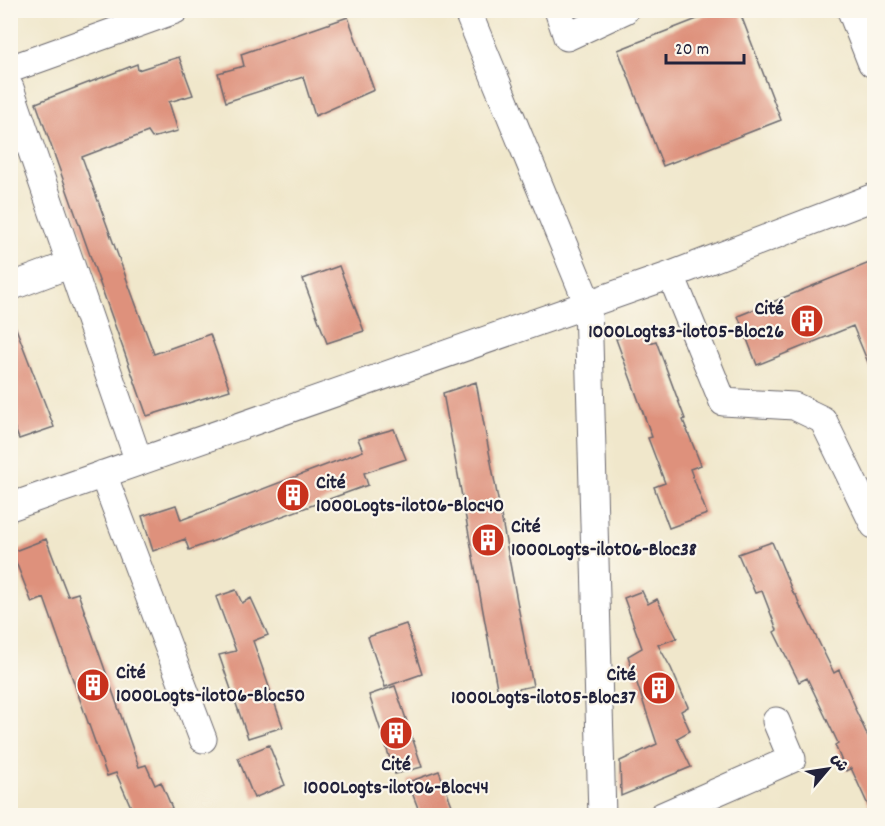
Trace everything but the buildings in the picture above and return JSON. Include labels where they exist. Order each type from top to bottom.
[{"type":"main road","points":[[854,10],[874,61]]},
{"type":"street","points":[[10,69],[176,10]]},
{"type":"street","points":[[467,10],[588,304],[602,816]]},
{"type":"street","points":[[558,10],[567,36],[625,10]]},
{"type":"street","points":[[10,88],[139,462]]},
{"type":"street","points":[[10,507],[671,275],[874,197]]},
{"type":"street","points":[[10,287],[71,264]]},
{"type":"street","points":[[671,275],[723,402],[794,406],[823,420],[874,525]]},
{"type":"street","points":[[103,474],[203,739]]},
{"type":"street","points":[[662,816],[792,759],[776,721]]},
{"type":"place","name":"Cité 1000Logts3-ilot05-Bloc26","points":[[807,321]]},
{"type":"place","name":"Cité 1000Logts-ilot06-Bloc40","points":[[293,495]]},
{"type":"place","name":"Cité 1000Logts-ilot06-Bloc38","points":[[488,540]]},
{"type":"place","name":"Cité 1000Logts-ilot06-Bloc50","points":[[93,685]]},
{"type":"place","name":"Cité 1000Logts-ilot05-Bloc37","points":[[659,688]]},
{"type":"place","name":"Cité 1000Logts-ilot06-Bloc44","points":[[396,733]]}]
